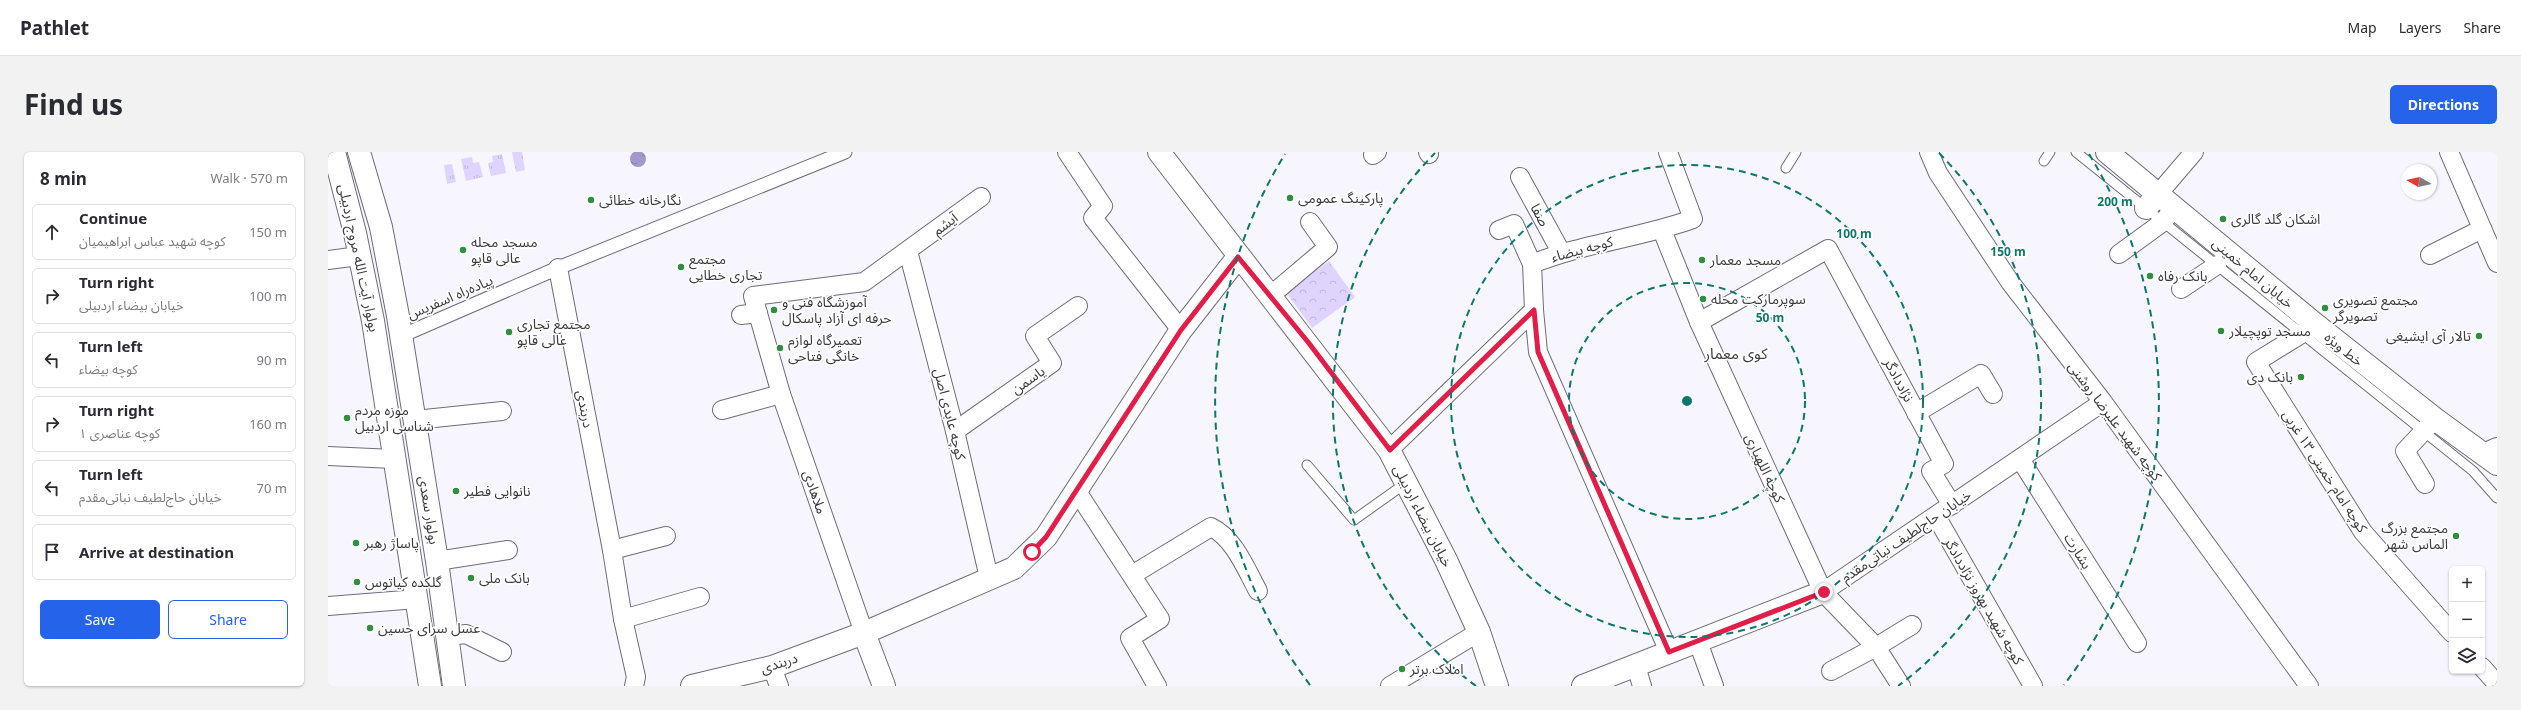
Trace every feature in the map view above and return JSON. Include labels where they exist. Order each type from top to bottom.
[{"type":"street","name":"بولوار آیت الله مروج اردبیلی","points":[[359,152],[381,226],[400,326]]},
{"type":"street","name":"پیاده‌راه اسفریس","points":[[400,326],[558,268],[845,152]]},
{"type":"street","points":[[1067,152],[1103,206],[1093,218],[1181,330]]},
{"type":"street","name":"خیابان بیضاء اردبیلی","points":[[1159,152],[1238,257],[1390,450],[1438,543],[1479,632],[1497,686]]},
{"type":"street","points":[[1662,230],[1693,220],[1668,152]]},
{"type":"street","name":"کوچه شهید علیرضا روشنی","points":[[1929,152],[1938,173],[2010,282],[2103,402],[2309,686]]},
{"type":"street","name":"خیابان امام خمینی","points":[[2107,152],[2152,200],[2429,425],[2492,455]]},
{"type":"street","points":[[2152,200],[2194,152]]},
{"type":"street","points":[[2449,152],[2497,263]]},
{"type":"street","name":"بولوار آیت الله مروج اردبیلی","points":[[337,154],[375,331]]},
{"type":"street","name":"صفا","points":[[1520,177],[1561,252]]},
{"type":"street","name":"آیشم","points":[[750,308],[864,282],[981,197]]},
{"type":"street","points":[[2119,254],[2169,214]]},
{"type":"street","points":[[1270,296],[1328,248],[1310,222]]},
{"type":"street","points":[[1499,230],[1514,224],[1532,264]]},
{"type":"street","name":"کوچه بیضاء","points":[[1662,230],[1561,252],[1532,264],[1538,352],[1669,652]]},
{"type":"street","name":"کوچه اللهیاری","points":[[1662,230],[1699,322],[1824,592],[1876,648],[1900,686]]},
{"type":"street","points":[[2430,255],[2482,230]]},
{"type":"street","name":"نژاددادگر","points":[[1699,322],[1828,249],[1944,464],[1931,471],[1952,505]]},
{"type":"street","name":"کوچه عابدی اصل","points":[[908,251],[955,432],[989,578]]},
{"type":"street","points":[[328,260],[360,256]]},
{"type":"street","name":"دربندی","points":[[692,686],[776,676],[864,632],[1014,568],[1046,537],[1181,330],[1238,257]]},
{"type":"street","points":[[2181,289],[2224,259]]},
{"type":"street","name":"دربندی","points":[[558,268],[612,550],[623,619],[636,677],[634,686]]},
{"type":"street","name":"یاسمن","points":[[955,432],[1052,363],[1035,336],[1078,306]]},
{"type":"street","name":"ملاهادی","points":[[750,308],[884,686]]},
{"type":"street","points":[[1390,450],[1534,310]]},
{"type":"street","points":[[375,331],[400,326]]},
{"type":"street","name":"بولوار سعدی","points":[[400,326],[437,561],[454,686]]},
{"type":"street","name":"کوچه امام خمینی ۱۳ غربی","points":[[2309,329],[2256,362],[2363,532],[2449,630]]},
{"type":"street","name":"بولوار سعدی","points":[[375,331],[430,686]]},
{"type":"street","points":[[1916,413],[1981,374],[1993,394]]},
{"type":"street","points":[[722,410],[781,394]]},
{"type":"street","name":"خیابان حاج‌لطیف نباتی‌مقدم","points":[[1583,686],[1639,676],[1669,652],[1824,592],[2103,402]]},
{"type":"street","points":[[415,420],[502,411]]},
{"type":"street","points":[[2425,484],[2405,451],[2429,425]]},
{"type":"street","points":[[328,456],[394,459]]},
{"type":"street","name":"بشارت","points":[[2020,459],[2137,644]]},
{"type":"street","points":[[1076,490],[1160,619],[1130,638],[1157,686]]},
{"type":"street","name":"کوچه شهید بهروز نژاددادگر","points":[[1936,516],[2033,686]]},
{"type":"street","points":[[1132,575],[1211,527],[1221,532],[1230,542],[1258,590]]},
{"type":"street","points":[[612,550],[666,536]]},
{"type":"street","points":[[437,561],[508,550]]},
{"type":"street","points":[[623,619],[700,597]]},
{"type":"street","points":[[328,606],[417,599]]},
{"type":"street","points":[[1831,671],[1876,648],[1912,625]]},
{"type":"street","points":[[1390,686],[1479,632]]},
{"type":"street","points":[[447,636],[466,634],[502,652]]},
{"type":"street","points":[[1698,642],[1714,686]]},
{"type":"lane","points":[[1786,168],[1796,152]]},
{"type":"lane","points":[[2044,161],[2050,152]]},
{"type":"lane","points":[[2076,152],[2152,200]]},
{"type":"lane","points":[[2429,425],[2497,498]]},
{"type":"lane","points":[[1307,465],[1354,520],[1406,483]]},
{"type":"green space","points":[[512,152],[522,152],[525,170],[516,172]]},
{"type":"green space","points":[[502,154],[506,173],[491,176],[488,163],[493,162],[492,156]]},
{"type":"green space","points":[[472,157],[473,163],[479,162],[483,177],[466,181],[461,159]]},
{"type":"green space","points":[[452,164],[456,182],[447,184],[444,165]]},
{"type":"green space","points":[[1329,261],[1355,297],[1312,328],[1286,292]]},
{"type":"water","points":[[635,151],[641,151],[646,156],[644,165],[641,167],[635,167],[630,162],[630,156]]},
{"type":"place","name":"پارکینگ عمومی","points":[[1290,198]]},
{"type":"place","name":"نگارخانه خطائی","points":[[591,200]]},
{"type":"place","name":"اشکان گلد گالری","points":[[2223,219]]},
{"type":"place","name":"مسجد محله عالی قاپو","points":[[463,250]]},
{"type":"place","name":"مسجد معمار","points":[[1702,260]]},
{"type":"place","name":"مجتمع تجاری خطایی","points":[[681,267]]},
{"type":"place","name":"بانک رفاه","points":[[2150,276]]},
{"type":"place","name":"سوپرمارکت محله","points":[[1703,299]]},
{"type":"place","name":"مجتمع تصویری تصویرگر","points":[[2325,308]]},
{"type":"place","name":"آموزشگاه فنی و حرفه ای آزاد پاسکال","points":[[774,310]]},
{"type":"place","name":"مسجد توپچیلار","points":[[2221,331]]},
{"type":"place","name":"مجتمع تجاری عالی قاپو","points":[[509,332]]},
{"type":"place","name":"تالار آی ایشیغی","points":[[2479,336]]},
{"type":"place","name":"تعمیرگاه لوازم خانگی فتاحی","points":[[780,348]]},
{"type":"place","name":"بانک دی","points":[[2301,377]]},
{"type":"place","name":"موزه مردم شناسی اردبیل","points":[[347,418]]},
{"type":"place","name":"نانوایی فطیر","points":[[456,491]]},
{"type":"place","name":"مجتمع بزرگ الماس شهر","points":[[2456,536]]},
{"type":"place","name":"پاساژ رهبر","points":[[356,543]]},
{"type":"place","name":"بانک ملی","points":[[471,578]]},
{"type":"place","name":"گلکده کیاتوس","points":[[357,582]]},
{"type":"place","name":"عسل سرای حسین","points":[[370,628]]},
{"type":"place","name":"املاک برتر","points":[[1402,669]]},
{"type":"district","name":"کوی معمار","points":[[1736,354]]},
{"type":"route","points":[[1032,552],[1046,537],[1181,330],[1238,257],[1308,342],[1390,450],[1534,310],[1538,352],[1669,652],[1824,592]]}]
